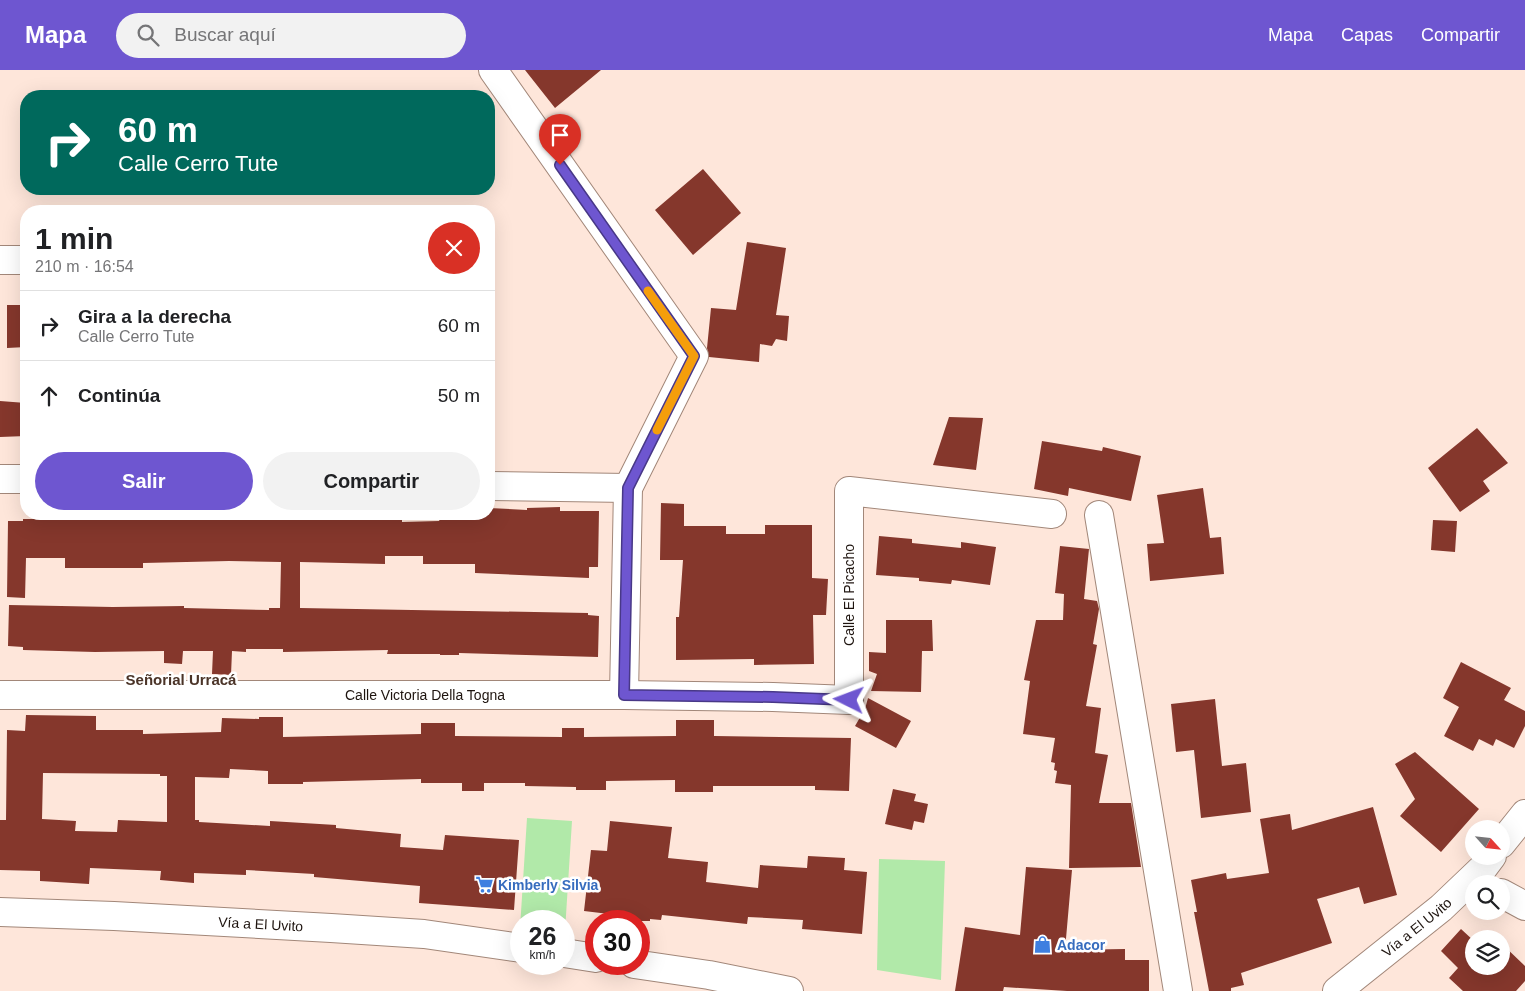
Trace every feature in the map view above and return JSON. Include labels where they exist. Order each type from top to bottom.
[{"type":"street","points":[[493,70],[694,356],[628,488],[624,695]]},
{"type":"street","points":[[0,260],[20,260]]},
{"type":"street","points":[[0,479],[20,479]]},
{"type":"street","points":[[495,486],[628,488]]},
{"type":"street","name":"Calle El Picacho","points":[[849,700],[849,491],[1052,514]]},
{"type":"street","points":[[1099,515],[1178,991]]},
{"type":"street","name":"Calle Victoria Della Togna","points":[[0,694],[624,695],[849,700]]},
{"type":"street","points":[[1510,833],[1525,814]]},
{"type":"street","name":"Vía a El Uvito","points":[[1337,991],[1465,890]]},
{"type":"street","points":[[1510,898],[1525,906]]},
{"type":"street","name":"Vía a El Uvito","points":[[0,912],[114,916],[424,934],[510,946]]},
{"type":"street","points":[[650,966],[709,975],[789,991]]},
{"type":"green space","points":[[527,818],[572,821],[566,910],[521,910]]},
{"type":"green space","points":[[879,859],[945,861],[941,980],[877,970]]},
{"type":"building","points":[[525,70],[601,70],[555,108]]},
{"type":"building","points":[[703,169],[741,213],[693,255],[655,210]]},
{"type":"building","points":[[747,242],[786,248],[776,315],[789,316],[787,341],[776,339],[772,346],[760,344],[759,362],[709,357],[707,348],[711,308],[736,310]]},
{"type":"building","points":[[7,305],[20,305],[20,347],[7,348]]},
{"type":"building","points":[[0,401],[20,403],[20,436],[0,437]]},
{"type":"building","points":[[949,417],[983,418],[976,470],[933,465]]},
{"type":"building","points":[[1477,428],[1508,463],[1483,481],[1490,491],[1460,512],[1428,468]]},
{"type":"building","points":[[1042,441],[1102,451],[1103,447],[1141,456],[1131,501],[1069,488],[1068,496],[1034,489]]},
{"type":"building","points":[[1203,488],[1210,538],[1221,537],[1224,574],[1150,581],[1147,544],[1164,543],[1157,495]]},
{"type":"building","points":[[661,503],[684,504],[684,526],[726,526],[726,534],[765,534],[765,525],[812,525],[812,578],[828,579],[826,615],[813,615],[814,664],[754,665],[754,659],[676,660],[676,617],[679,617],[683,560],[660,560]]},
{"type":"building","points":[[560,507],[560,511],[599,511],[598,567],[589,567],[589,578],[475,573],[475,564],[423,564],[423,556],[385,556],[385,564],[300,562],[300,608],[588,613],[588,615],[599,616],[598,657],[459,653],[459,655],[387,654],[388,650],[283,652],[283,649],[246,649],[246,652],[232,651],[231,675],[212,674],[213,651],[183,651],[182,664],[164,663],[164,651],[23,650],[23,647],[8,646],[9,605],[184,606],[184,608],[269,610],[269,608],[280,608],[281,562],[143,563],[143,568],[65,568],[65,558],[26,558],[25,598],[7,597],[8,521],[402,520],[402,522],[495,520],[495,508],[527,510],[527,508]]},
{"type":"building","points":[[1433,520],[1457,521],[1455,552],[1431,550]]},
{"type":"building","points":[[879,536],[912,539],[912,543],[961,548],[961,542],[996,547],[990,585],[952,580],[951,584],[919,581],[919,578],[876,575]]},
{"type":"building","points":[[1060,546],[1089,549],[1084,599],[1097,601],[1099,609],[1093,644],[1097,645],[1086,706],[1101,708],[1095,753],[1108,755],[1099,803],[1131,803],[1141,867],[1069,868],[1071,785],[1055,783],[1057,771],[1054,770],[1055,763],[1051,762],[1055,738],[1023,734],[1030,681],[1024,680],[1036,620],[1063,620],[1064,594],[1055,593]]},
{"type":"building","points":[[886,620],[932,620],[933,651],[922,651],[921,692],[871,691],[877,674],[869,671],[869,652],[886,653]]},
{"type":"building","points":[[1461,662],[1511,688],[1504,700],[1525,711],[1525,726],[1514,748],[1496,739],[1493,746],[1479,739],[1473,751],[1444,736],[1459,707],[1443,698]]},
{"type":"building","points":[[868,698],[911,721],[896,748],[855,726],[865,709]]},
{"type":"building","points":[[1215,699],[1222,766],[1246,763],[1251,812],[1201,818],[1194,750],[1176,752],[1171,704]]},
{"type":"building","points":[[26,715],[96,716],[96,730],[143,730],[143,734],[221,732],[222,718],[259,719],[259,717],[283,717],[283,737],[421,734],[421,723],[455,723],[455,736],[562,737],[562,728],[584,728],[584,737],[676,736],[676,720],[714,720],[714,736],[851,738],[849,791],[815,790],[815,786],[713,786],[713,792],[675,792],[675,780],[606,781],[606,790],[576,790],[576,787],[525,786],[525,783],[484,783],[484,791],[462,791],[462,783],[421,783],[421,779],[268,784],[268,771],[230,769],[229,778],[195,777],[195,820],[199,820],[199,822],[270,826],[270,821],[336,825],[336,828],[401,834],[400,847],[443,850],[445,835],[519,840],[514,910],[419,903],[420,886],[314,877],[314,874],[246,870],[246,875],[194,873],[194,883],[160,880],[161,871],[90,868],[89,884],[40,881],[40,871],[0,870],[0,820],[6,820],[7,730],[25,731]],"holes":[[[43,773],[160,774],[160,776],[167,776],[167,822],[118,820],[117,832],[75,831],[76,821],[42,819]]]},
{"type":"building","points":[[1415,752],[1479,809],[1469,820],[1465,820],[1465,825],[1441,852],[1400,816],[1415,799],[1395,764]]},
{"type":"building","points":[[893,789],[916,794],[914,801],[928,804],[924,823],[914,821],[912,830],[885,824]]},
{"type":"building","points":[[1373,807],[1397,895],[1364,904],[1359,887],[1317,899],[1332,943],[1241,973],[1244,985],[1231,988],[1231,991],[1209,991],[1194,912],[1197,912],[1191,880],[1226,873],[1227,879],[1269,873],[1260,819],[1290,814],[1292,830]]},
{"type":"building","points":[[610,821],[672,827],[668,858],[708,862],[706,882],[758,888],[760,865],[807,868],[808,856],[845,858],[844,870],[867,872],[862,934],[802,929],[803,920],[748,917],[747,924],[662,915],[661,920],[650,919],[650,910],[584,911],[591,850],[607,851]]},
{"type":"building","points":[[1026,867],[1072,870],[1065,950],[1125,949],[1125,960],[1149,960],[1149,991],[1067,991],[1004,987],[1003,991],[955,991],[965,927],[1020,935]]},
{"type":"building","points":[[1461,929],[1465,933],[1465,975],[1510,975],[1510,952],[1525,966],[1525,981],[1516,991],[1463,991],[1449,978],[1458,968],[1441,951]]},
{"type":"slow traffic","points":[[648,291],[694,356],[657,430]]},
{"type":"place","name":"Kimberly Silvia","points":[[484,885]]},
{"type":"place","name":"Adacor","points":[[1043,945]]},
{"type":"district","name":"Señorial Urracá","points":[[181,680]]},
{"type":"route","points":[[560,165],[694,356],[628,488],[624,695],[849,700]]}]
